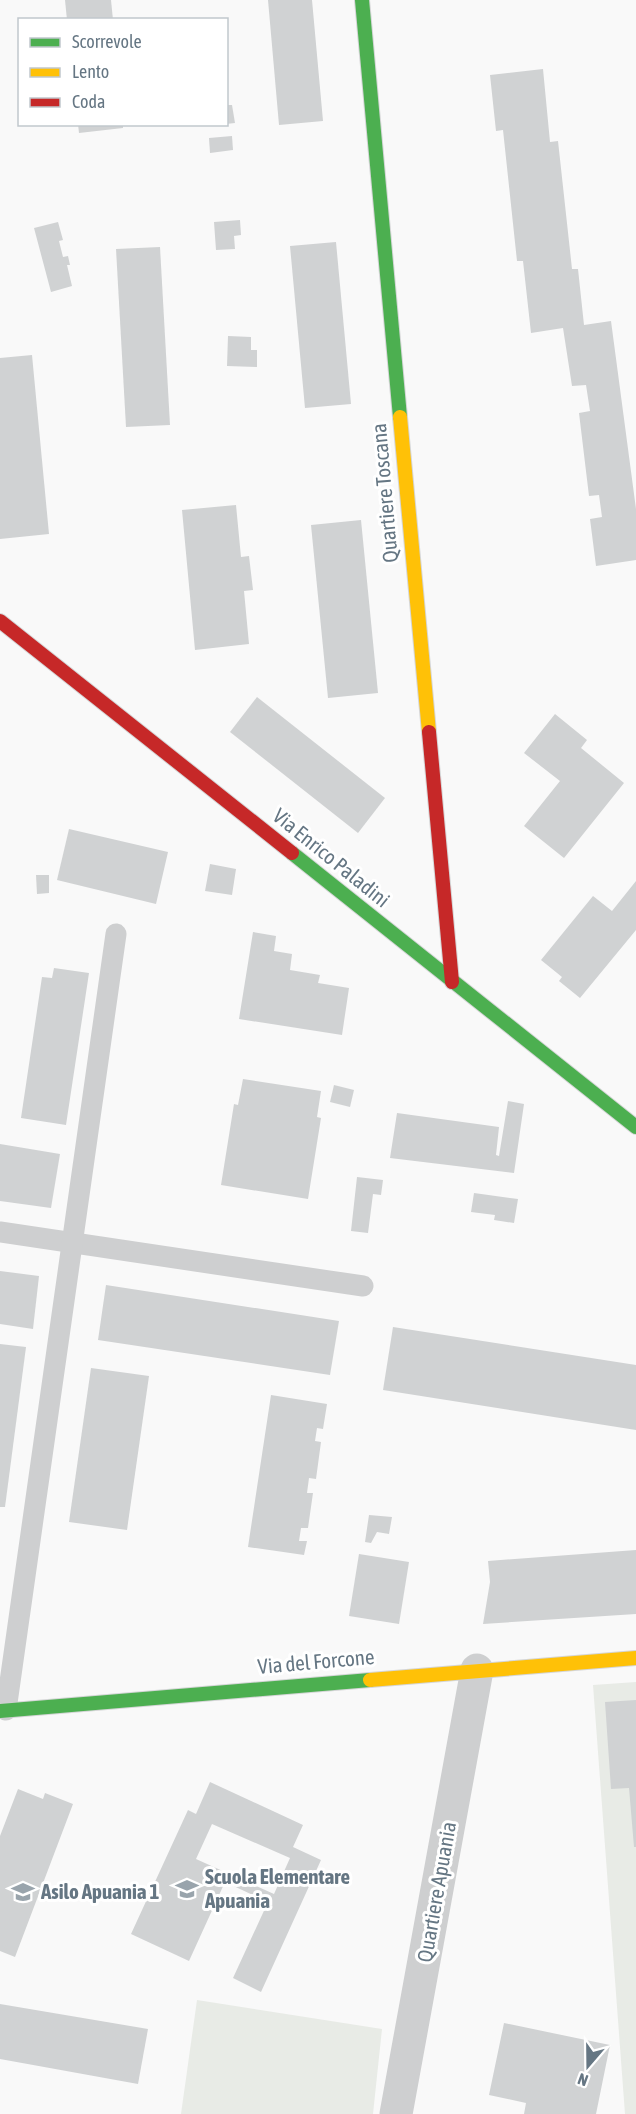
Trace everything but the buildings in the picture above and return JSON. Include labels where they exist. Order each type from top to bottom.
[{"type":"street","name":"Quartiere Toscana","points":[[362,0],[452,982]]},
{"type":"street","name":"Via Enrico Paladini","points":[[0,621],[636,1127]]},
{"type":"street","name":"Via del Forcone","points":[[3,1711],[636,1658]]},
{"type":"street","name":"Quartiere Apuania","points":[[396,2114],[477,1670]]},
{"type":"lane","points":[[3,1711],[74,1243],[116,934]]},
{"type":"lane","points":[[0,1232],[363,1286]]},
{"type":"shaded area","points":[[636,1682],[636,2114],[625,2114],[593,1685]]},
{"type":"shaded area","points":[[197,2000],[382,2029],[373,2114],[181,2114]]},
{"type":"traffic: fast","points":[[362,0],[400,417]]},
{"type":"traffic: fast","points":[[292,853],[636,1127]]},
{"type":"traffic: fast","points":[[0,1711],[370,1680]]},
{"type":"traffic: slow","points":[[400,417],[429,732]]},
{"type":"traffic: slow","points":[[370,1680],[636,1658]]},
{"type":"traffic: jam","points":[[0,621],[292,853]]},
{"type":"traffic: jam","points":[[429,732],[452,982]]},
{"type":"place","name":"Scuola Elementare Apuania","points":[[187,1889]]},
{"type":"place","name":"Asilo Apuania 1","points":[[23,1892]]}]
